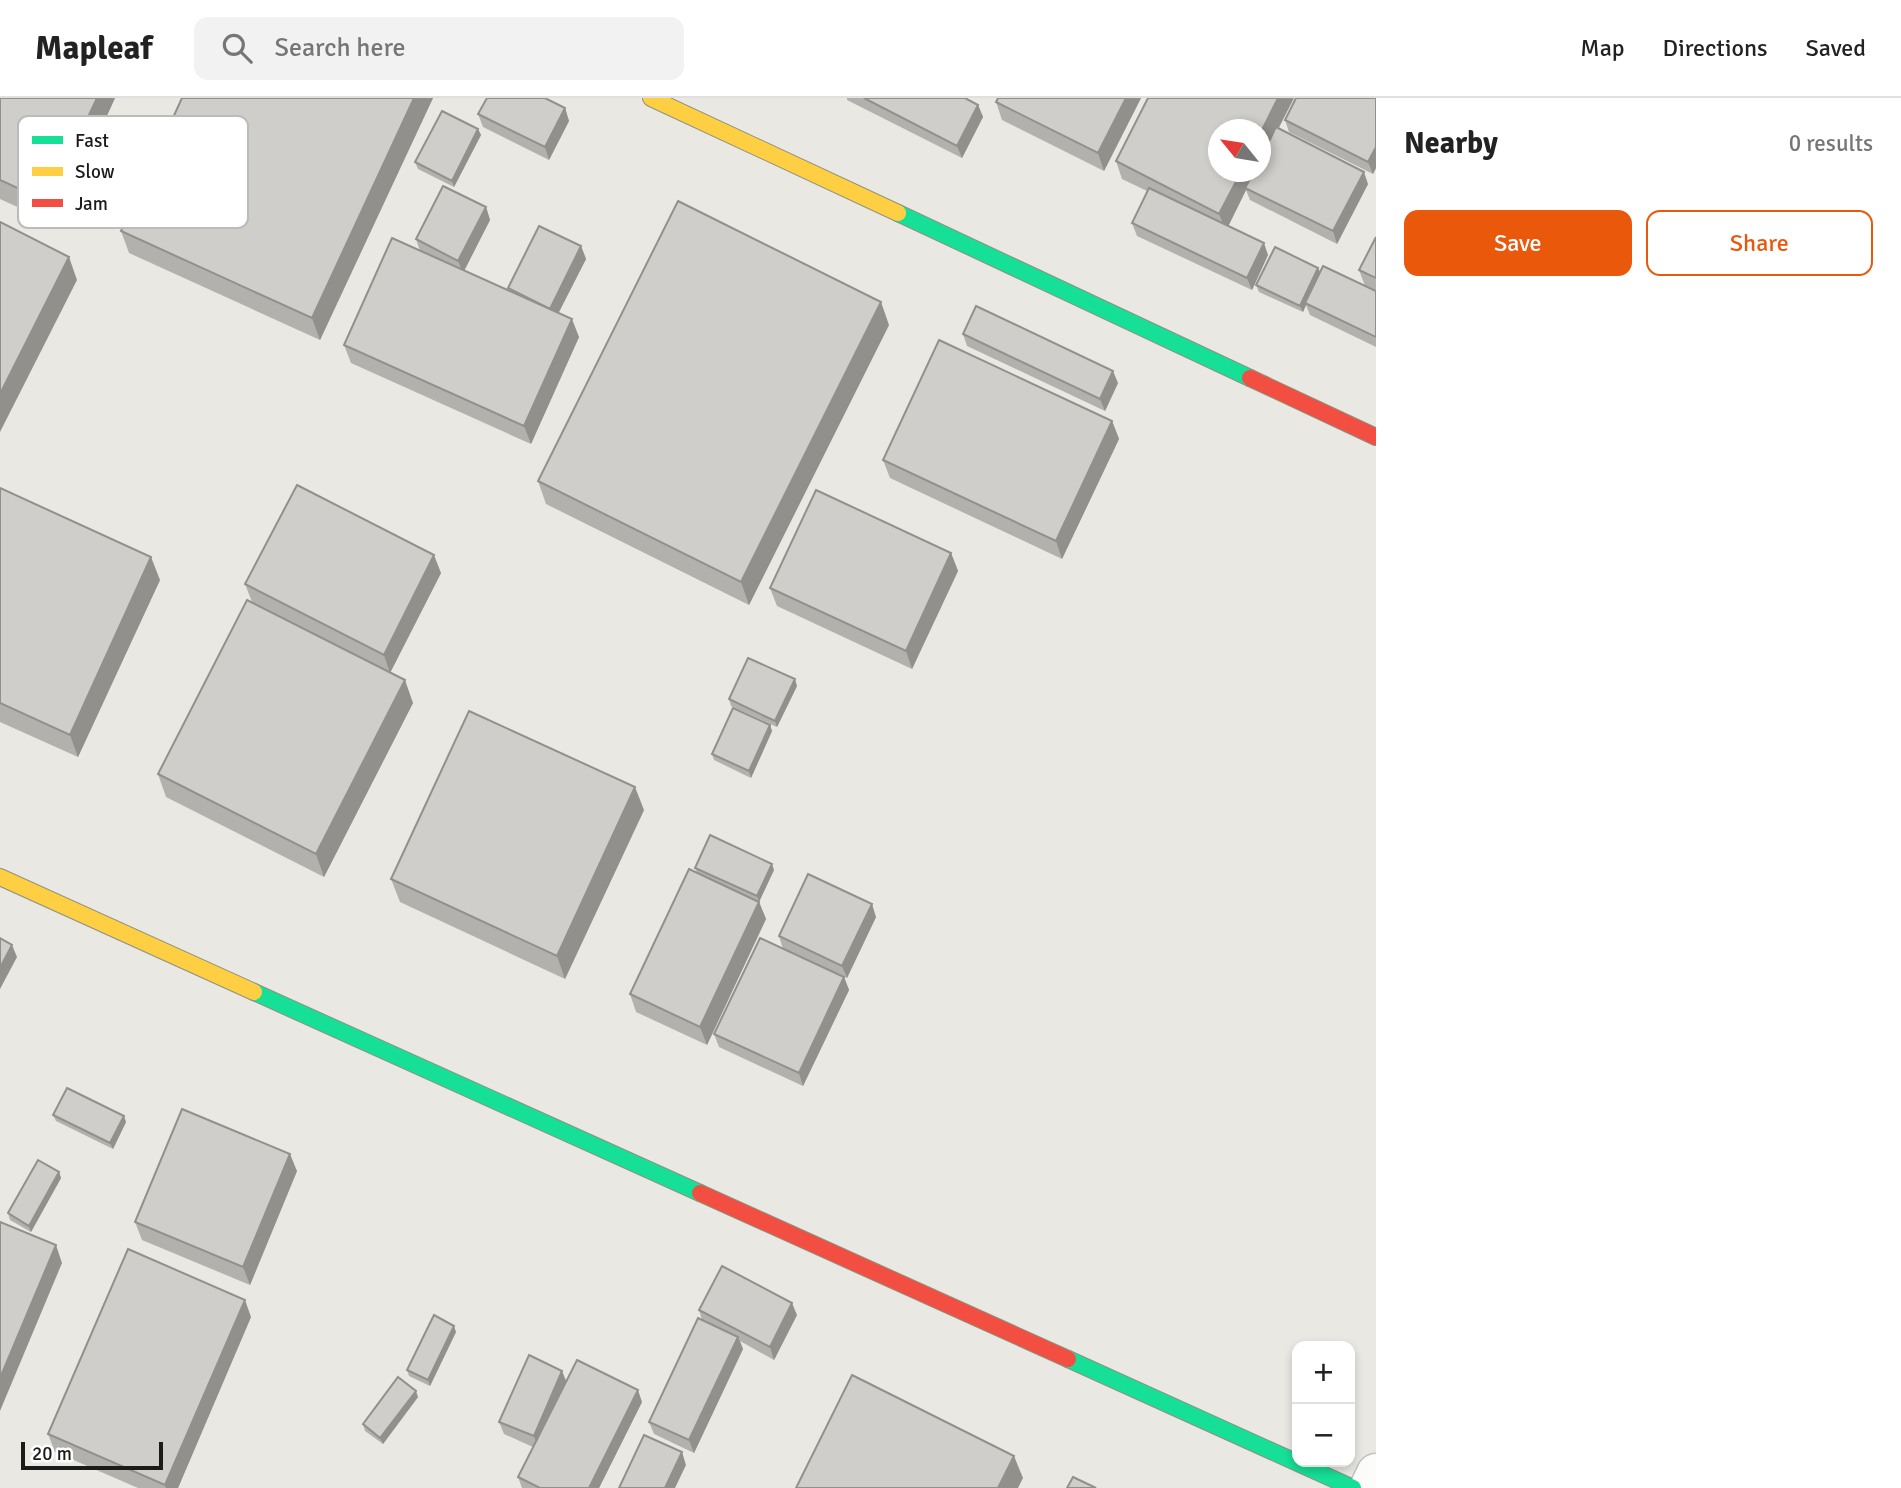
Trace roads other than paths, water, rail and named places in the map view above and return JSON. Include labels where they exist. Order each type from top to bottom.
[{"type":"street","points":[[651,98],[1376,438]]},
{"type":"street","points":[[0,877],[1353,1488]]},
{"type":"street","points":[[1369,1488],[1376,1473]]}]
